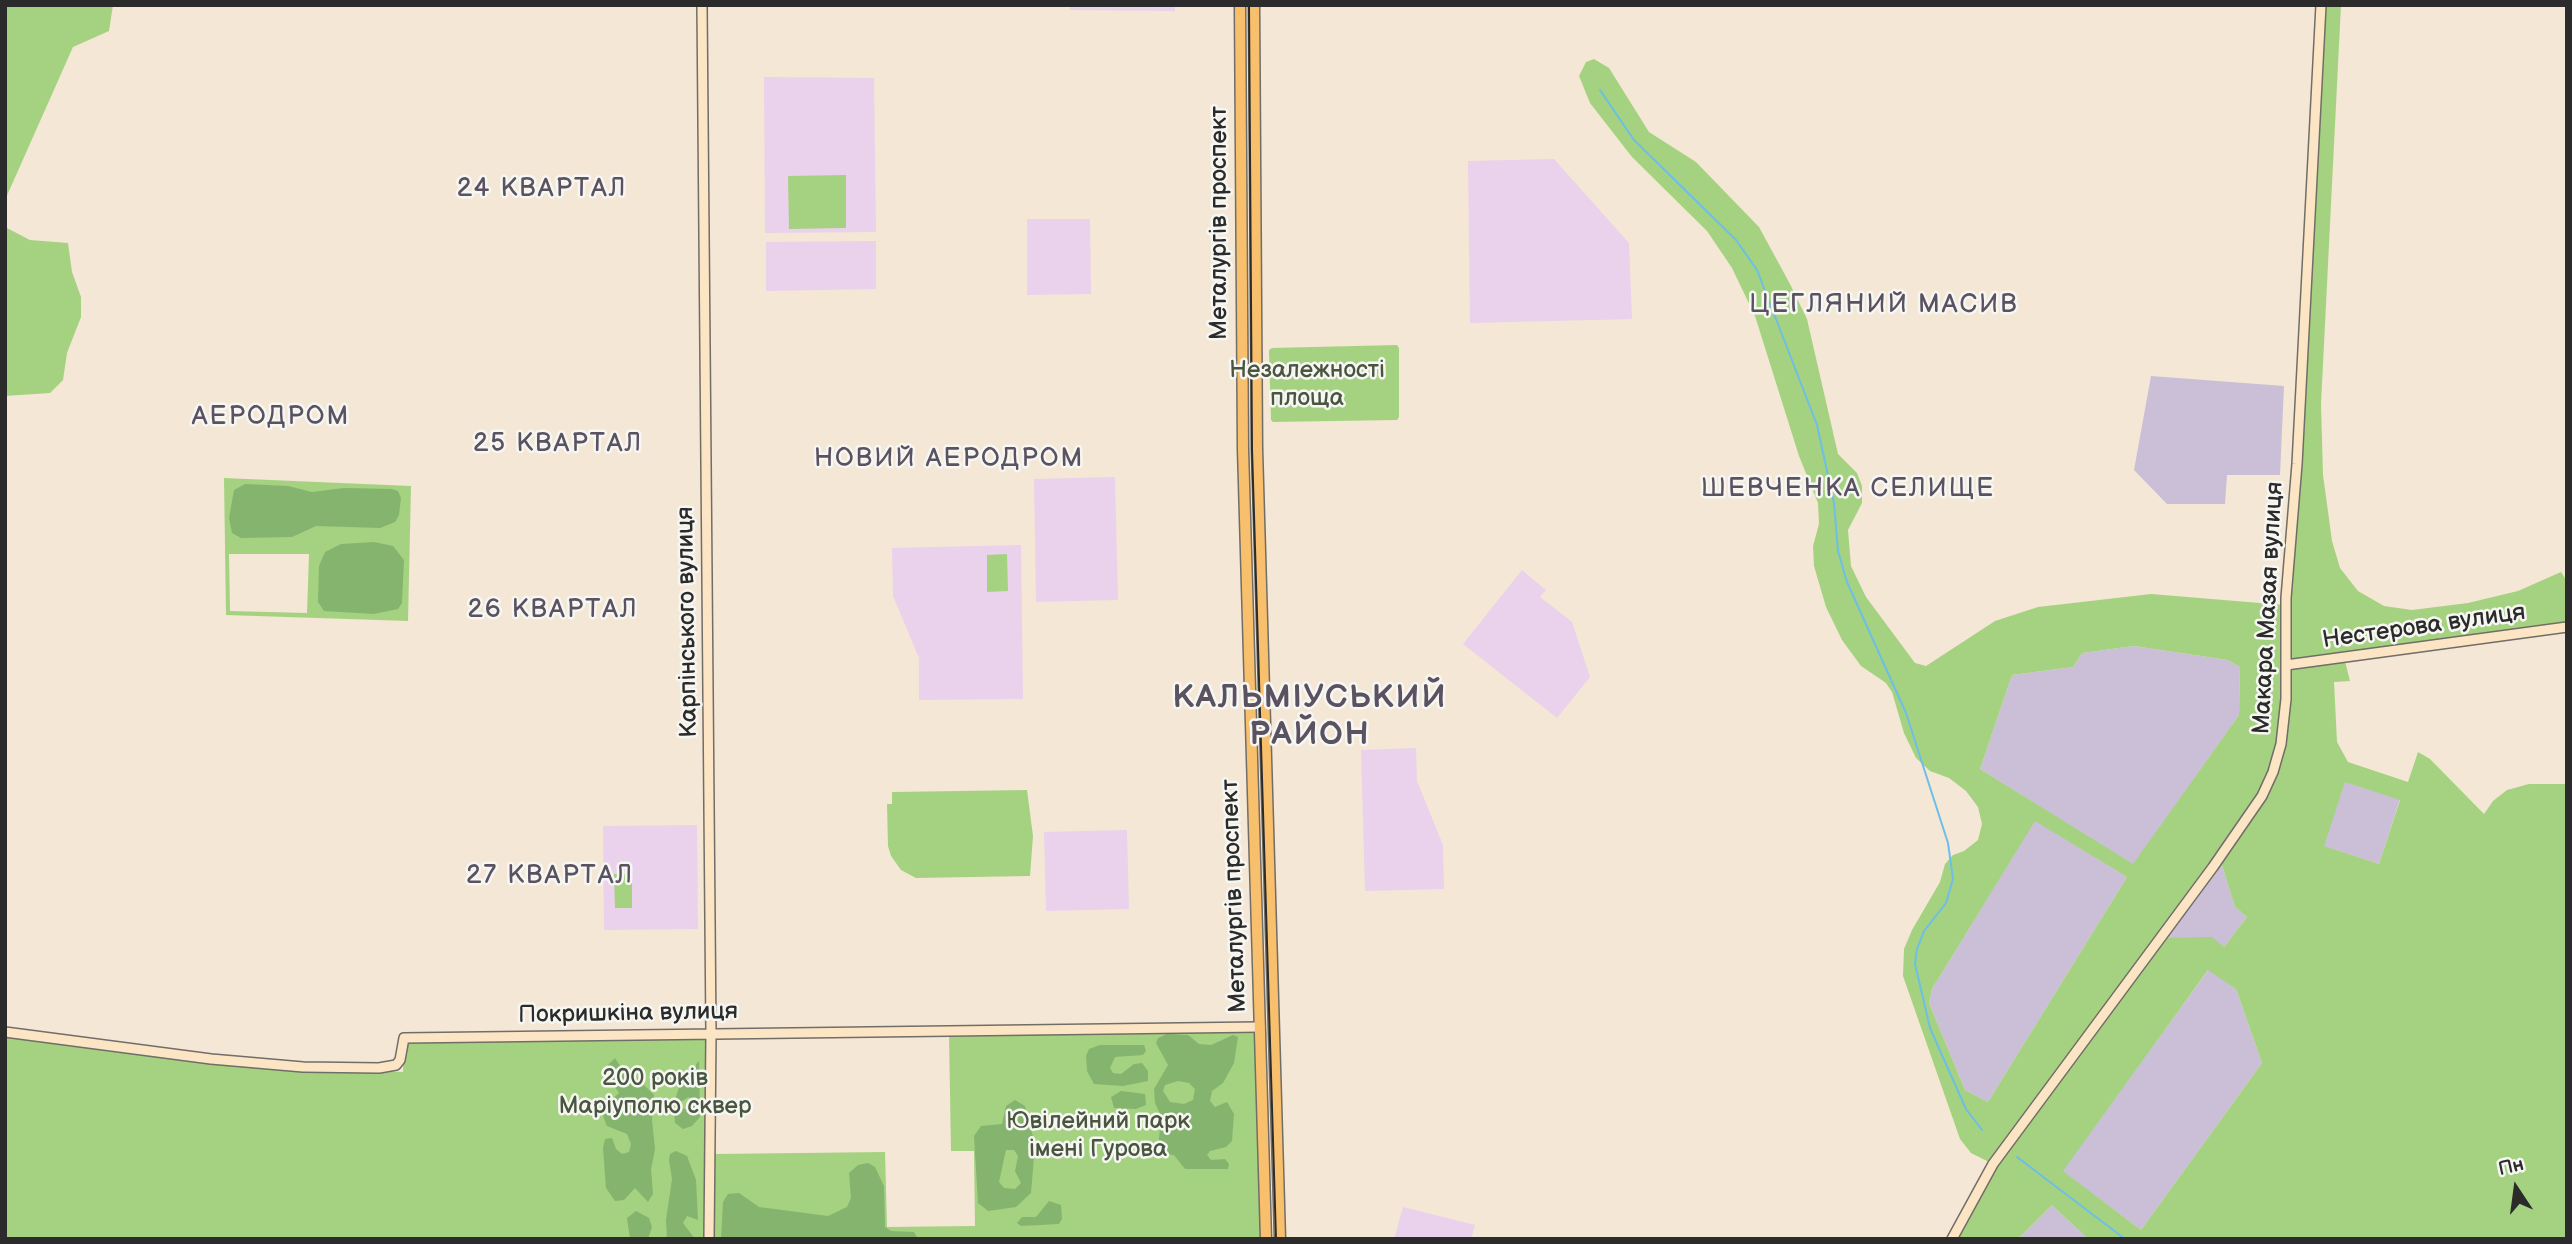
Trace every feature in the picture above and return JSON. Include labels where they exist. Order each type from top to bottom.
[{"type":"main road","name":"Металургів проспект","points":[[1240,5],[1241,339],[1266,1239]]},
{"type":"main road","name":"Металургів проспект","points":[[1254,5],[1255,338],[1280,1239]]},
{"type":"main road","points":[[1241,40],[1254,40]]},
{"type":"main road","points":[[1241,339],[1255,338]]},
{"type":"main road","points":[[1251,710],[1265,710]]},
{"type":"main road","name":"Покришкіна вулиця","points":[[1260,1027],[1274,1027]]},
{"type":"street","name":"Карпінського вулиця","points":[[702,5],[711,1034],[709,1239]]},
{"type":"street","name":"Макара Мазая вулиця","points":[[1952,1239],[1968,1206],[2005,1145],[2213,867],[2262,796],[2281,744],[2286,665],[2286,598],[2297,464],[2321,5]]},
{"type":"street","name":"Нестерова вулиця","points":[[2286,665],[2567,627]]},
{"type":"street","name":"Покришкіна вулиця","points":[[5,1031],[211,1059],[309,1068],[379,1068],[396,1065],[400,1060],[404,1038],[1260,1027]]},
{"type":"shaded area","points":[[1070,5],[1175,5],[1175,11],[1070,10]]},
{"type":"shaded area","points":[[764,77],[874,78],[876,232],[765,233]]},
{"type":"shaded area","points":[[1554,159],[1629,243],[1632,319],[1470,323],[1468,161]]},
{"type":"shaded area","points":[[1027,219],[1090,219],[1091,294],[1027,295]]},
{"type":"shaded area","points":[[876,241],[876,289],[766,291],[766,242]]},
{"type":"shaded area","points":[[2151,376],[2284,386],[2280,475],[2227,475],[2225,504],[2167,504],[2134,470]]},
{"type":"shaded area","points":[[1115,477],[1118,600],[1036,602],[1034,479]]},
{"type":"shaded area","points":[[1021,545],[1023,699],[919,700],[919,658],[893,596],[892,548]]},
{"type":"shaded area","points":[[1522,570],[1546,590],[1540,597],[1572,622],[1590,677],[1557,718],[1463,644]]},
{"type":"shaded area","points":[[2134,646],[2228,660],[2240,667],[2239,715],[2133,865],[1980,769],[2012,675],[2073,667],[2082,653]]},
{"type":"shaded area","points":[[1416,748],[1417,781],[1443,845],[1444,889],[1365,891],[1361,750]]},
{"type":"shaded area","points":[[2345,781],[2400,799],[2379,864],[2323,846]]},
{"type":"shaded area","points":[[2035,820],[2127,877],[1988,1102],[1965,1090],[1929,1003],[1932,989]]},
{"type":"shaded area","points":[[697,825],[698,929],[604,930],[603,826]]},
{"type":"shaded area","points":[[1127,830],[1129,909],[1046,911],[1044,832]]},
{"type":"shaded area","points":[[2221,862],[2235,907],[2247,917],[2224,947],[2164,938]]},
{"type":"shaded area","points":[[2209,969],[2236,989],[2262,1063],[2141,1230],[2062,1171]]},
{"type":"shaded area","points":[[2052,1205],[2088,1239],[2018,1239]]},
{"type":"shaded area","points":[[1403,1207],[1475,1225],[1471,1239],[1394,1239]]},
{"type":"green space","points":[[5,5],[113,5],[109,31],[73,47],[5,200]]},
{"type":"green space","points":[[2323,5],[2341,5],[2321,404],[2323,475],[2332,541],[2340,568],[2358,591],[2384,606],[2412,610],[2468,603],[2518,591],[2561,572],[2567,581],[2567,622],[2288,661],[2289,582]]},
{"type":"green space","points":[[1594,59],[1609,68],[1649,132],[1696,162],[1759,227],[1807,319],[1838,454],[1857,473],[1862,486],[1862,503],[1848,530],[1851,566],[1866,597],[1915,663],[1926,666],[1995,621],[2038,607],[2151,594],[2284,605],[2279,744],[2261,795],[1991,1163],[1971,1153],[1960,1139],[1903,976],[1904,949],[1940,882],[1945,864],[1953,855],[1964,851],[1978,840],[1982,824],[1978,807],[1966,791],[1949,778],[1930,771],[1916,758],[1904,733],[1892,692],[1886,683],[1861,666],[1842,640],[1826,607],[1814,566],[1813,546],[1819,524],[1818,503],[1799,456],[1755,316],[1732,268],[1707,231],[1632,157],[1590,103],[1579,76],[1586,62]],"holes":[[[2134,646],[2228,660],[2240,667],[2239,715],[2133,864],[1980,769],[2012,675],[2073,667],[2082,653]],[[2035,821],[2127,877],[1988,1102],[1965,1090],[1929,1003],[1932,989]]]},
{"type":"green space","points":[[846,175],[846,228],[789,229],[788,176]]},
{"type":"green space","points":[[5,227],[30,240],[68,243],[72,272],[81,297],[81,317],[67,353],[63,380],[50,393],[5,396]]},
{"type":"green space","name":"Незалежності площа","points":[[1397,345],[1397,420],[1271,420],[1269,350],[1272,348]]},
{"type":"green space","points":[[224,478],[411,486],[408,621],[226,615]],"holes":[[[229,554],[309,554],[307,613],[230,611]]]},
{"type":"green space","points":[[245,484],[288,486],[312,492],[344,488],[392,489],[398,491],[401,498],[399,515],[395,522],[380,528],[316,526],[292,537],[241,538],[232,533],[229,518],[234,490]]},
{"type":"green space","points":[[374,542],[393,546],[404,560],[402,603],[398,609],[374,614],[324,611],[318,602],[319,566],[325,552],[341,544]]},
{"type":"green space","points":[[1007,554],[1008,591],[987,592],[987,555]]},
{"type":"green space","points":[[2345,661],[2350,681],[2334,682],[2337,742],[2348,762],[2408,782],[2418,752],[2430,759],[2484,814],[2493,801],[2507,790],[2529,784],[2567,784],[2567,1239],[2088,1239],[2052,1205],[2018,1239],[1955,1239],[1995,1165],[2164,938],[2212,937],[2224,947],[2247,917],[2235,907],[2221,862],[2275,773],[2288,668]],"holes":[[[2345,782],[2400,800],[2379,864],[2324,846]],[[2208,970],[2236,989],[2262,1063],[2141,1230],[2063,1171]]]},
{"type":"green space","points":[[1027,790],[1033,836],[1030,876],[916,878],[901,870],[891,856],[888,846],[887,804],[892,804],[892,792]]},
{"type":"green space","points":[[614,874],[632,874],[632,908],[615,908]]},
{"type":"green space","name":"Ювілейний парк імені Гурова","points":[[1256,1030],[1262,1239],[712,1239],[715,1154],[885,1152],[887,1227],[975,1226],[974,1151],[951,1151],[949,1034]]},
{"type":"green space","name":"200 років Маріуполю сквер","points":[[5,1032],[303,1067],[403,1072],[404,1038],[711,1034],[709,1239],[5,1239]]},
{"type":"green space","points":[[1167,1034],[1188,1035],[1199,1044],[1211,1045],[1233,1035],[1238,1037],[1234,1063],[1223,1083],[1212,1091],[1210,1101],[1215,1107],[1227,1102],[1234,1114],[1232,1141],[1226,1147],[1210,1151],[1207,1155],[1211,1160],[1225,1159],[1229,1164],[1228,1169],[1185,1169],[1174,1155],[1163,1154],[1158,1149],[1161,1116],[1155,1103],[1154,1089],[1168,1065],[1156,1043],[1158,1038]],"holes":[[[1178,1081],[1189,1083],[1195,1089],[1193,1100],[1184,1104],[1170,1102],[1163,1091],[1165,1085]]]},
{"type":"green space","points":[[1100,1045],[1144,1045],[1146,1051],[1143,1055],[1115,1057],[1110,1068],[1113,1073],[1121,1074],[1134,1064],[1142,1063],[1148,1071],[1148,1081],[1123,1086],[1094,1084],[1087,1071],[1086,1056],[1089,1049]]},
{"type":"green space","points":[[615,1058],[622,1069],[633,1074],[654,1095],[652,1120],[655,1149],[651,1170],[653,1194],[648,1202],[635,1188],[624,1200],[615,1201],[606,1188],[603,1148],[605,1139],[612,1138],[616,1149],[622,1154],[629,1152],[631,1144],[627,1134],[607,1126],[603,1116],[604,1107],[619,1093],[606,1073],[608,1065]]},
{"type":"green space","points":[[699,1061],[700,1117],[692,1126],[683,1129],[675,1123],[674,1112],[676,1108],[690,1109],[694,1103],[689,1097],[679,1103],[676,1097],[683,1074],[695,1084],[696,1064]]},
{"type":"green space","points":[[1121,1091],[1145,1094],[1146,1105],[1136,1109],[1114,1108],[1111,1097]]},
{"type":"green space","points":[[1015,1100],[1025,1106],[1035,1144],[1031,1193],[1016,1207],[988,1211],[978,1203],[974,1136],[981,1126],[1002,1124],[1006,1106]],"holes":[[[1006,1150],[1014,1150],[1018,1156],[1015,1171],[1021,1183],[1015,1189],[1004,1188],[999,1182]]]},
{"type":"green space","points":[[676,1151],[687,1156],[696,1180],[698,1220],[687,1216],[683,1223],[695,1239],[667,1239],[666,1220],[672,1179],[669,1160],[670,1154]]},
{"type":"green space","points":[[868,1163],[875,1167],[884,1186],[885,1227],[891,1231],[914,1232],[918,1239],[721,1239],[723,1202],[728,1194],[739,1193],[759,1207],[828,1216],[847,1207],[851,1198],[849,1173],[858,1165]]},
{"type":"green space","points":[[1049,1201],[1061,1205],[1062,1219],[1059,1224],[1021,1226],[1017,1223],[1022,1217],[1036,1217]]},
{"type":"green space","points":[[636,1211],[649,1218],[652,1227],[648,1239],[630,1239],[627,1218]]},
{"type":"waterway","points":[[1600,90],[1634,140],[1736,240],[1757,270],[1817,425],[1834,503],[1838,551],[1847,582],[1906,713],[1948,843],[1953,879],[1946,903],[1924,931],[1915,964],[1930,1028],[1966,1109],[1982,1130]]},
{"type":"waterway","points":[[2017,1157],[2125,1239]]},
{"type":"tram line","points":[[1249,5],[1252,449],[1276,1239]]},
{"type":"district","name":"24 КВАРТАЛ","points":[[542,189]]},
{"type":"district","name":"ЦЕГЛЯНИЙ МАСИВ","points":[[1884,305]]},
{"type":"district","name":"АЕРОДРОМ","points":[[271,417]]},
{"type":"district","name":"25 КВАРТАЛ","points":[[558,444]]},
{"type":"district","name":"НОВИЙ АЕРОДРОМ","points":[[949,459]]},
{"type":"district","name":"ШЕВЧЕНКА СЕЛИЩЕ","points":[[1848,489]]},
{"type":"district","name":"26 КВАРТАЛ","points":[[553,610]]},
{"type":"district","name":"КАЛЬМІУСЬКИЙ РАЙОН","points":[[1310,718]]},
{"type":"district","name":"27 КВАРТАЛ","points":[[550,876]]}]
